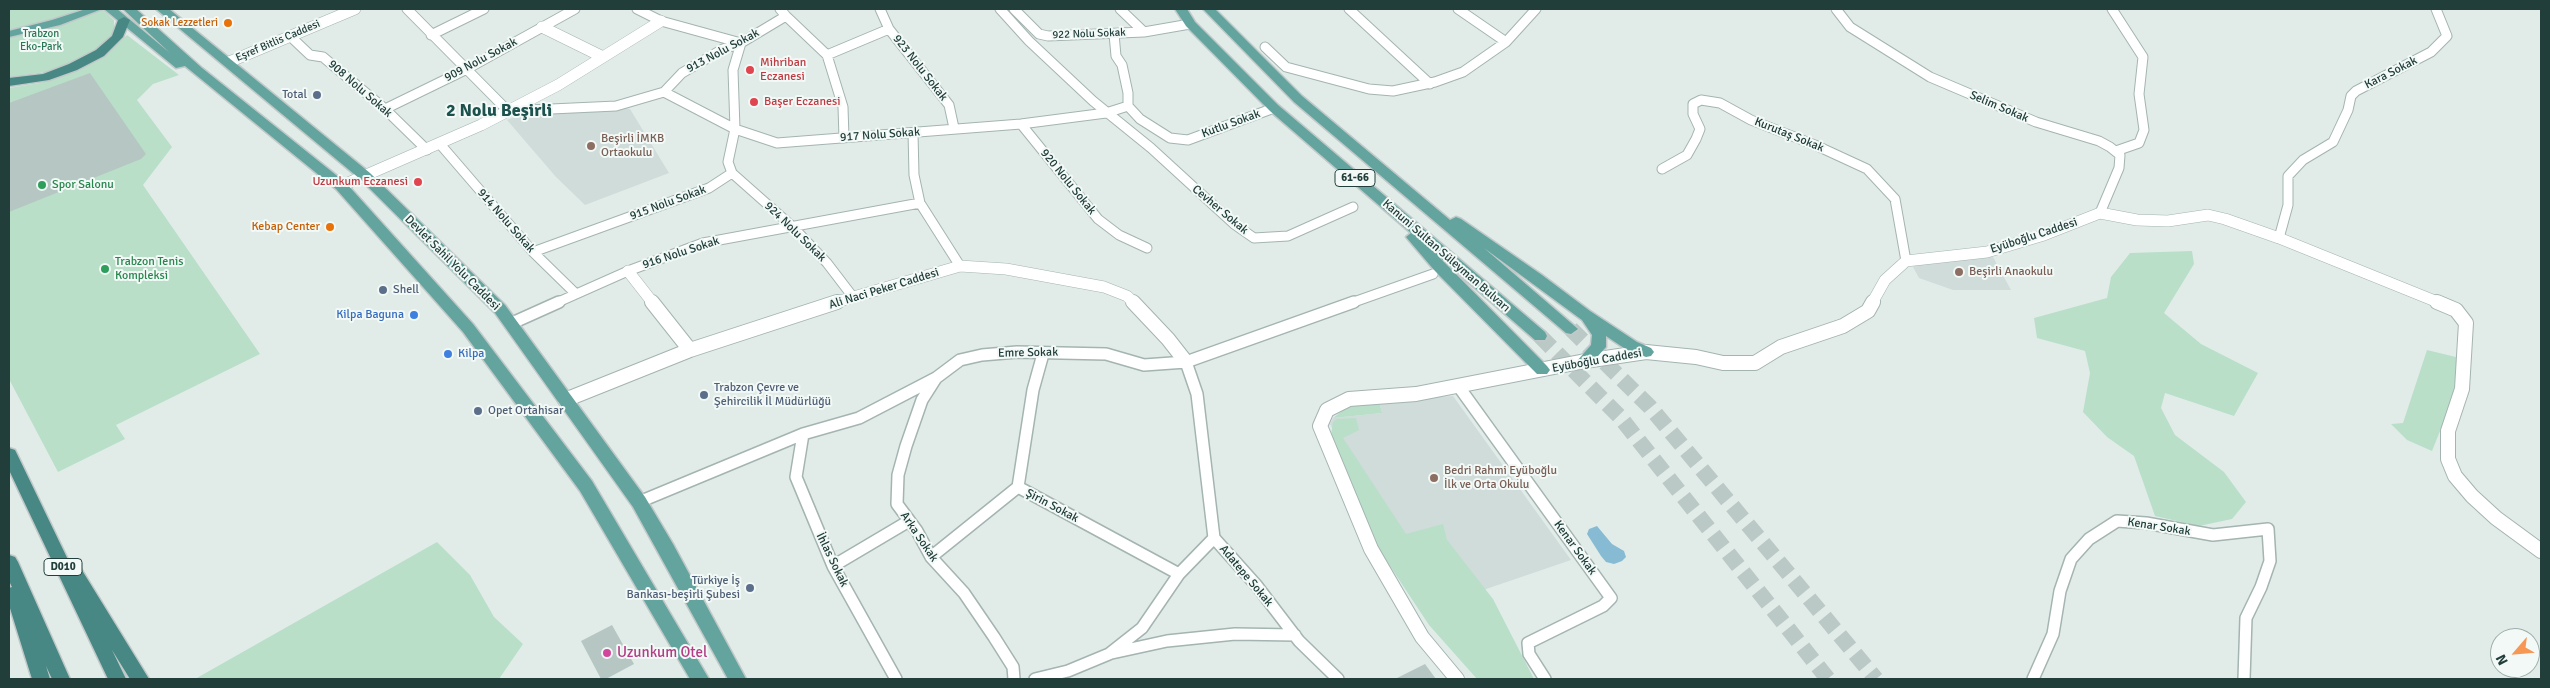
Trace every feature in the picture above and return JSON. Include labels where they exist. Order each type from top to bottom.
[{"type":"highway","points":[[9,82],[45,77],[73,67],[100,53],[117,37],[124,20]]},
{"type":"highway","name":"D010","points":[[9,454],[117,679]]},
{"type":"highway","points":[[38,516],[140,679]]},
{"type":"highway","points":[[9,562],[60,679]]},
{"type":"highway","points":[[9,575],[41,679]]},
{"type":"main road","points":[[9,29],[82,9]]},
{"type":"main road","points":[[9,34],[56,23],[96,9]]},
{"type":"main road","points":[[110,9],[177,64],[198,72]]},
{"type":"main road","points":[[129,9],[198,72],[341,186],[468,328],[586,486],[700,679]]},
{"type":"main road","name":"Devlet Sahil Yolu Caddesi","points":[[162,9],[229,62],[365,176],[500,308],[639,502],[667,549],[737,679]]},
{"type":"main road","name":"Kanuni Sultan Süleyman Bulvarı","points":[[1181,9],[1190,24],[1274,108],[1540,336]]},
{"type":"main road","name":"Kanuni Sultan Süleyman Bulvarı","points":[[1209,9],[1298,99],[1571,330]]},
{"type":"main road","name":"61-66","points":[[1403,187],[1484,239],[1586,315],[1632,346],[1646,352]]},
{"type":"main road","name":"61-66","points":[[1377,196],[1440,268],[1542,370]]},
{"type":"main road","name":"61-66","points":[[1585,361],[1598,347],[1599,334],[1586,315]]},
{"type":"street","name":"Eşref Bitlis Caddesi","points":[[229,62],[355,9]]},
{"type":"street","points":[[407,9],[465,70],[508,111],[616,106],[664,92]]},
{"type":"street","points":[[431,35],[484,9]]},
{"type":"street","name":"909 Nolu Sokak","points":[[384,109],[465,70],[575,9]]},
{"type":"street","points":[[636,9],[661,22],[741,43],[733,70],[735,129],[729,149],[728,162],[732,173]]},
{"type":"street","name":"923 Nolu Sokak","points":[[880,9],[889,29],[949,105],[954,128]]},
{"type":"street","name":"Cevher Sokak","points":[[1000,9],[1029,41],[1106,113],[1151,148],[1234,224],[1254,238],[1288,236],[1354,207]]},
{"type":"street","name":"922 Nolu Sokak","points":[[1014,9],[1039,34],[1048,36],[1144,32],[1190,24]]},
{"type":"street","points":[[1120,9],[1144,32]]},
{"type":"street","points":[[1349,9],[1430,84]]},
{"type":"street","points":[[1458,9],[1506,42]]},
{"type":"street","points":[[1265,47],[1286,67],[1369,89],[1393,91],[1430,84],[1463,72],[1506,42],[1536,9]]},
{"type":"street","name":"Selim Sokak","points":[[1836,9],[1850,27],[1930,77],[2036,122],[2099,141],[2116,151]]},
{"type":"street","points":[[2112,9],[2142,57],[2139,94],[2144,130],[2139,143],[2116,151],[2120,155],[2119,168],[2100,213],[2137,220],[2168,221],[2208,215],[2280,238],[2456,310],[2466,323],[2462,389],[2448,431],[2448,459],[2455,476],[2472,496],[2496,518],[2541,551]]},
{"type":"street","name":"Kara Sokak","points":[[2280,238],[2288,205],[2288,176],[2303,160],[2333,142],[2348,110],[2351,96],[2356,91],[2431,52],[2447,36],[2436,9]]},
{"type":"street","points":[[783,12],[827,55],[843,107],[844,138]]},
{"type":"street","name":"913 Nolu Sokak","points":[[664,92],[682,73],[723,49],[741,43],[783,12]]},
{"type":"street","points":[[341,186],[440,144],[508,111],[558,85],[661,22]]},
{"type":"street","points":[[542,27],[603,57]]},
{"type":"street","points":[[827,55],[889,29]]},
{"type":"street","points":[[1106,113],[1128,106],[1128,93],[1122,65],[1116,56],[1114,34]]},
{"type":"street","name":"908 Nolu Sokak","points":[[290,36],[310,55],[322,56],[384,109],[426,150]]},
{"type":"street","name":"917 Nolu Sokak","points":[[664,92],[735,129],[777,143],[1021,124],[1106,113]]},
{"type":"street","name":"Kurutaş Sokak","points":[[1662,169],[1687,156],[1696,139],[1700,130],[1693,114],[1693,104],[1701,100],[1720,103],[1751,120],[1816,145],[1867,169],[1896,199],[1906,261]]},
{"type":"street","name":"Kutlu Sokak","points":[[1128,106],[1140,119],[1170,138],[1188,140],[1274,108]]},
{"type":"street","name":"920 Nolu Sokak","points":[[1021,124],[1098,219],[1119,235],[1147,248]]},
{"type":"street","points":[[913,133],[914,176],[920,203],[960,266]]},
{"type":"street","name":"914 Nolu Sokak","points":[[440,144],[533,252],[576,294]]},
{"type":"street","name":"924 Nolu Sokak","points":[[732,173],[793,227],[827,263],[853,298]]},
{"type":"street","name":"915 Nolu Sokak","points":[[533,252],[709,188],[732,173]]},
{"type":"street","name":"916 Nolu Sokak","points":[[510,324],[628,271],[703,243],[920,203]]},
{"type":"street","name":"Eyüboğlu Caddesi","points":[[1457,679],[1422,637],[1371,549],[1337,472],[1320,426],[1327,410],[1349,399],[1416,394],[1585,361],[1646,352],[1696,357],[1724,363],[1756,363],[1781,347],[1843,326],[1868,311],[1885,280],[1906,261],[1988,252],[2052,232],[2100,213]]},
{"type":"street","name":"Ali Naci Peker Caddesi","points":[[565,400],[690,350],[960,266],[1015,271],[1104,287],[1127,296],[1168,339],[1186,362]]},
{"type":"street","points":[[628,271],[690,350]]},
{"type":"street","name":"Emre Sokak","points":[[639,502],[683,482],[803,434],[859,418],[936,378],[960,360],[982,355],[1017,352],[1106,354],[1144,366],[1186,362],[1433,274]]},
{"type":"street","name":"Şirin Sokak","points":[[1043,354],[1033,390],[1018,487],[1179,574]]},
{"type":"street","name":"Adatepe Sokak","points":[[1186,362],[1197,394],[1214,538],[1257,586],[1295,635],[1338,679]]},
{"type":"street","name":"Arka Sokak","points":[[936,378],[922,400],[898,475],[897,504],[931,557],[964,593],[994,637],[1013,667],[1014,679]]},
{"type":"street","name":"Kenar Sokak","points":[[1459,387],[1611,598],[1603,606],[1528,643],[1529,654],[1545,679]]},
{"type":"street","name":"İhlas Sokak","points":[[803,434],[796,477],[833,566],[896,679]]},
{"type":"street","points":[[931,557],[1018,487]]},
{"type":"street","points":[[833,566],[909,520]]},
{"type":"street","name":"Kenar Sokak","points":[[2034,679],[2053,634],[2060,591],[2071,559],[2089,539],[2118,521],[2146,523],[2213,535],[2268,529],[2270,561],[2261,587],[2246,618],[2244,679]]},
{"type":"street","points":[[1109,654],[1142,628],[1179,574],[1214,538]]},
{"type":"street","points":[[1035,679],[1068,671],[1109,654],[1177,640],[1235,634],[1295,635]]},
{"type":"shaded area","name":"Beşirli İMKB Ortaokulu","points":[[619,107],[630,109],[669,173],[585,205],[556,177],[507,120],[524,113]]},
{"type":"shaded area","name":"Beşirli Anaokulu","points":[[1993,257],[2011,290],[1953,290],[1919,278],[1913,267],[1917,264]]},
{"type":"shaded area","name":"Bedri Rahmi Eyüboğlu İlk ve Orta Okulu","points":[[1453,396],[1571,560],[1451,601],[1384,532],[1330,424],[1333,418],[1382,413],[1379,401]]},
{"type":"green space","name":"Trabzon Eko-Park","points":[[9,9],[102,9],[114,20],[114,32],[108,42],[94,53],[72,63],[46,72],[9,77]]},
{"type":"green space","name":"Trabzon Tenis Kompleksi","points":[[127,35],[179,75],[153,84],[137,100],[172,147],[143,185],[260,354],[116,425],[125,439],[58,472],[9,379],[9,88],[40,83],[80,69],[106,54]]},
{"type":"green space","points":[[2192,251],[2194,264],[2164,313],[2201,344],[2258,373],[2234,416],[2165,393],[2161,408],[2175,435],[2224,472],[2246,502],[2232,519],[2199,526],[2155,516],[2134,456],[2107,437],[2083,412],[2090,373],[2085,351],[2037,338],[2034,318],[2107,298],[2111,277],[2130,253]]},
{"type":"green space","points":[[2427,350],[2464,359],[2457,389],[2432,451],[2407,440],[2391,424],[2403,423]]},
{"type":"green space","points":[[1379,401],[1382,413],[1333,418],[1350,405]]},
{"type":"green space","points":[[1356,418],[1359,430],[1343,438],[1406,534],[1443,524],[1447,540],[1493,599],[1534,679],[1477,679],[1429,625],[1374,542],[1331,435],[1333,422],[1337,419]]},
{"type":"green space","points":[[437,542],[470,575],[494,617],[523,644],[499,679],[195,679]]},
{"type":"water","points":[[1597,526],[1612,544],[1624,551],[1626,557],[1622,561],[1614,564],[1606,562],[1601,556],[1587,534],[1589,529]]},
{"type":"building","name":"Spor Salonu","points":[[90,73],[146,154],[141,159],[9,212],[9,103]]},
{"type":"building","name":"Uzunkum Otel","points":[[612,625],[634,664],[606,679],[601,679],[581,641]]},
{"type":"building","points":[[1425,664],[1436,679],[1395,679]]},
{"type":"tunnel","points":[[1571,329],[1650,407],[1876,679]]},
{"type":"tunnel","points":[[1540,336],[1620,417],[1828,679]]},
{"type":"place","name":"Sokak Lezzetleri","points":[[228,23]]},
{"type":"place","name":"Mihriban Eczanesi","points":[[750,70]]},
{"type":"place","name":"Total","points":[[317,95]]},
{"type":"place","name":"Başer Eczanesi","points":[[754,102]]},
{"type":"place","name":"Beşirli İMKB Ortaokulu","points":[[591,146]]},
{"type":"place","name":"Uzunkum Eczanesi","points":[[418,182]]},
{"type":"place","name":"Spor Salonu","points":[[42,185]]},
{"type":"place","name":"Kebap Center","points":[[330,227]]},
{"type":"place","name":"Trabzon Tenis Kompleksi","points":[[105,269]]},
{"type":"place","name":"Beşirli Anaokulu","points":[[1959,272]]},
{"type":"place","name":"Shell","points":[[383,290]]},
{"type":"place","name":"Kilpa Baguna","points":[[414,315]]},
{"type":"place","name":"Kilpa","points":[[448,354]]},
{"type":"place","name":"Trabzon Çevre ve Şehircilik İl Müdürlüğü","points":[[704,395]]},
{"type":"place","name":"Opet Ortahisar","points":[[478,411]]},
{"type":"place","name":"Bedri Rahmi Eyüboğlu İlk ve Orta Okulu","points":[[1434,478]]},
{"type":"place","name":"Türkiye İş Bankası-beşirli Şubesi","points":[[750,588]]},
{"type":"place","name":"Uzunkum Otel","points":[[607,653]]},
{"type":"district","name":"2 Nolu Beşirli","points":[[499,111]]}]
